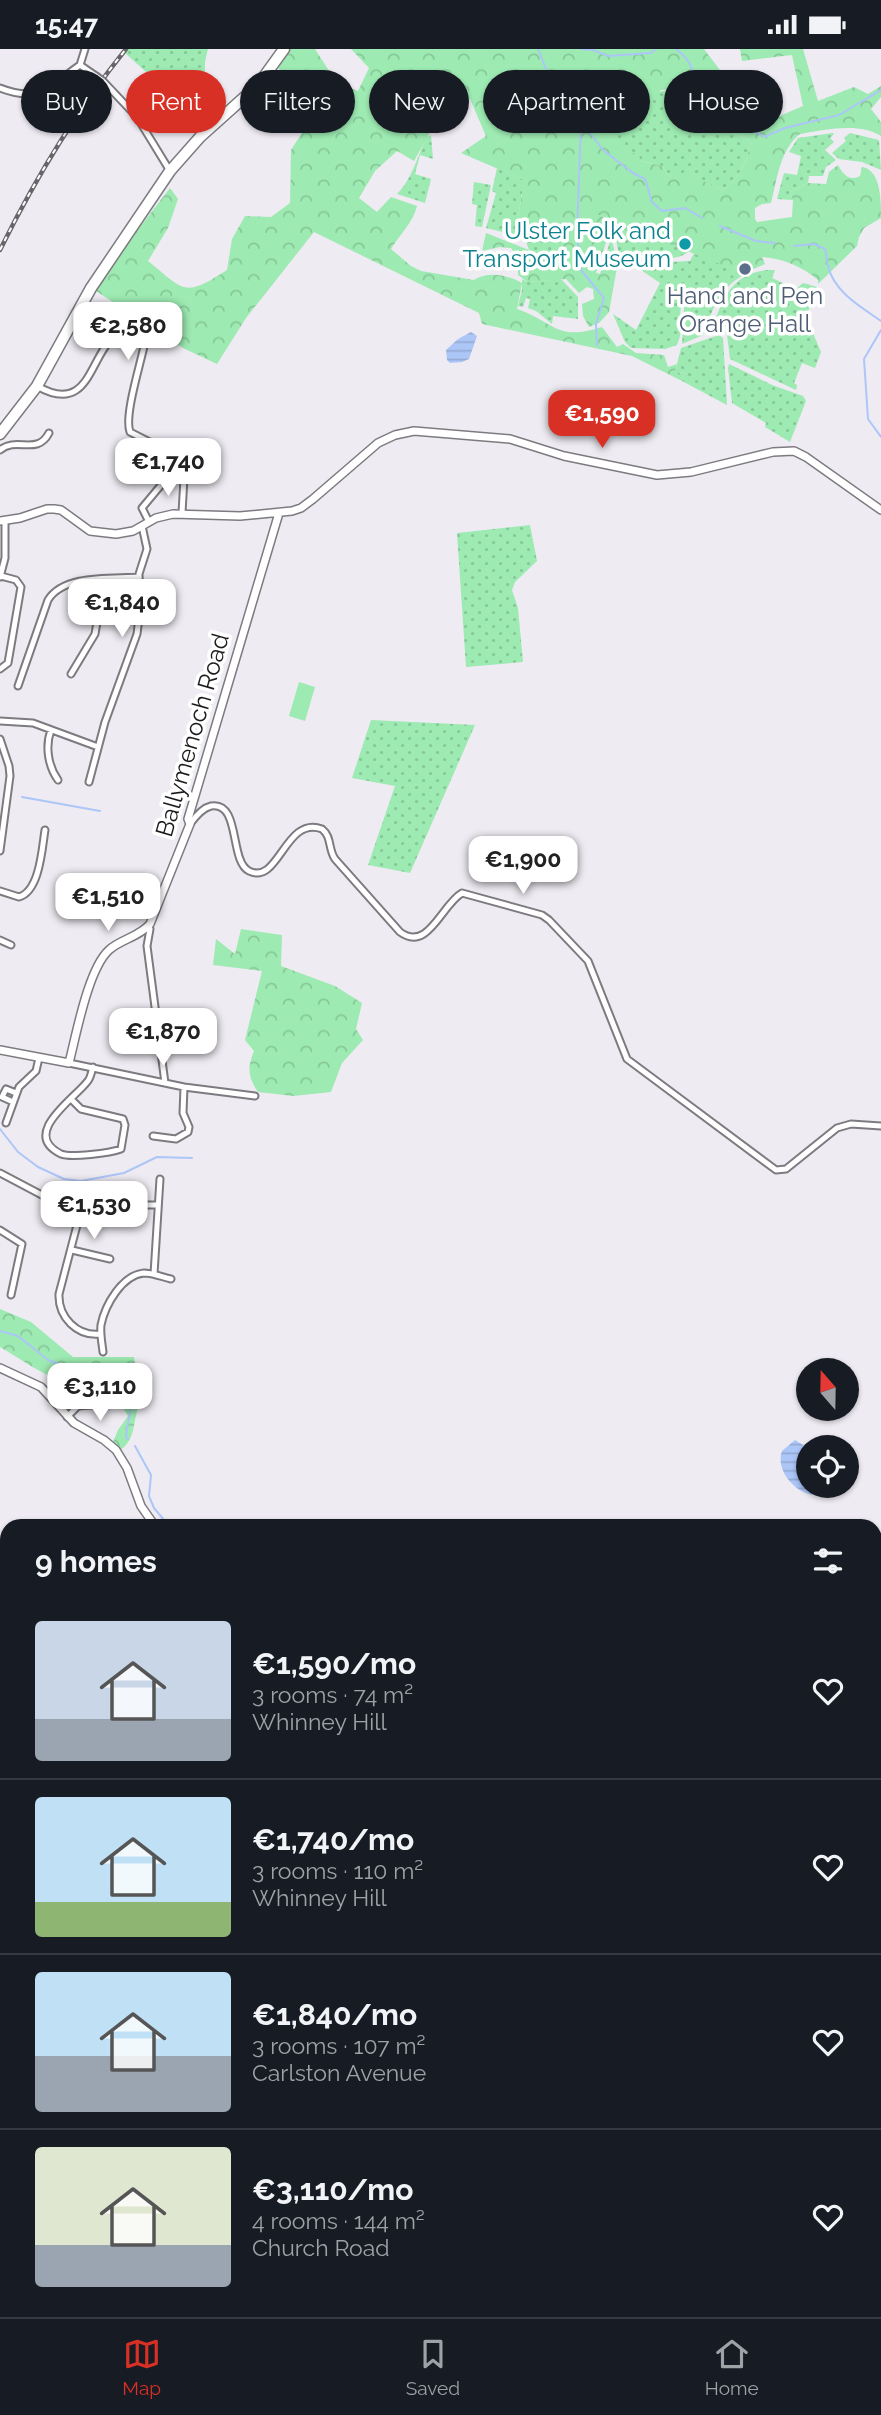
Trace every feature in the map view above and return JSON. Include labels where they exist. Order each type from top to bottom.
[{"type":"highway","points":[[0,434],[37,386],[91,288],[170,171],[200,137],[258,85],[284,49]]},
{"type":"street","points":[[0,88],[20,93],[41,91],[58,84],[80,65],[85,49]]},
{"type":"street","points":[[80,65],[103,82],[137,117],[170,171]]},
{"type":"street","points":[[37,386],[56,394],[79,389],[89,378],[113,338],[122,332],[134,333],[141,338],[144,346],[129,409],[128,429],[185,460],[182,513]]},
{"type":"street","points":[[0,669],[5,667],[8,661],[21,587],[16,580],[0,577],[5,558],[3,521],[54,509],[61,510],[86,529],[98,533],[121,533],[162,516],[182,513],[240,516],[279,513],[301,508],[378,443],[395,435],[414,431],[510,439],[564,456],[657,475],[691,472],[773,452],[793,451],[806,457],[881,510]]},
{"type":"street","points":[[0,450],[14,443],[27,447],[36,446],[44,441],[49,433]]},
{"type":"street","points":[[89,782],[98,747],[135,643],[140,609],[139,577],[147,549],[142,508],[172,472]]},
{"type":"street","name":"Ballymenoch Road","points":[[148,926],[190,824],[188,819],[279,513]]},
{"type":"street","points":[[18,686],[48,600],[54,592],[70,582],[139,577]]},
{"type":"street","points":[[71,674],[95,634],[104,580]]},
{"type":"street","points":[[0,721],[33,723],[98,747]]},
{"type":"street","points":[[51,730],[47,746],[52,772],[58,780]]},
{"type":"street","points":[[0,739],[9,766],[0,851]]},
{"type":"street","points":[[0,765],[9,766]]},
{"type":"street","points":[[190,824],[208,807],[218,806],[225,810],[242,865],[248,871],[258,873],[270,868],[285,845],[297,834],[309,827],[321,828],[329,836],[331,854],[400,932],[408,937],[418,938],[426,934],[456,897],[464,893],[545,917],[588,961],[627,1059],[776,1170],[786,1169],[837,1128],[851,1124],[881,1126]]},
{"type":"street","points":[[0,891],[19,897],[27,893],[39,871],[45,830]]},
{"type":"street","points":[[69,1063],[89,992],[102,959],[112,947],[148,926],[150,929],[147,946],[165,1083]]},
{"type":"street","points":[[0,940],[11,945]]},
{"type":"street","points":[[0,1049],[184,1087],[255,1096]]},
{"type":"street","points":[[6,1123],[19,1087],[36,1071],[39,1058]]},
{"type":"street","points":[[71,1099],[81,1109],[123,1119],[125,1125],[122,1148],[117,1151],[67,1156],[54,1148],[48,1139],[48,1124],[54,1114],[88,1081],[93,1067]]},
{"type":"street","points":[[153,1136],[176,1139],[188,1132],[189,1127],[183,1115],[184,1087]]},
{"type":"street","points":[[13,1102],[2,1097],[6,1089],[16,1093]]},
{"type":"street","points":[[0,1173],[55,1202],[82,1206],[158,1205]]},
{"type":"street","points":[[154,1274],[160,1179]]},
{"type":"street","points":[[82,1206],[59,1294],[60,1305],[78,1331],[89,1335],[100,1334]]},
{"type":"street","points":[[0,1230],[22,1244],[11,1295]]},
{"type":"street","points":[[72,1250],[110,1259]]},
{"type":"street","points":[[103,1352],[100,1334],[104,1315],[124,1283],[138,1275],[154,1274],[171,1279]]},
{"type":"street","points":[[0,1367],[41,1387],[67,1417],[80,1428],[104,1440],[120,1456],[141,1506],[150,1519]]},
{"type":"street","points":[[67,1417],[78,1406],[103,1404],[111,1397]]},
{"type":"green space","points":[[128,49],[208,49],[205,70],[144,70],[125,53]]},
{"type":"green space","points":[[290,49],[315,49],[329,70],[280,70],[277,67]]},
{"type":"green space","points":[[351,49],[704,49],[720,70],[664,70],[664,90],[652,99],[650,70],[483,70],[483,129],[469,100],[469,70],[369,70],[369,133],[430,133],[414,161],[397,151],[375,171],[359,198],[377,212],[391,197],[417,206],[391,249],[411,266],[421,271],[474,280],[492,275],[516,280],[522,283],[517,309],[565,331],[587,331],[602,327],[617,347],[623,344],[636,353],[664,355],[668,367],[677,364],[675,372],[685,373],[682,381],[632,356],[482,324],[479,313],[314,232],[246,318],[217,364],[183,348],[96,291],[170,188],[178,199],[168,228],[148,261],[185,287],[202,285],[227,270],[232,239],[245,216],[271,217],[290,203],[291,150],[302,133],[355,133],[355,90],[358,91],[369,68]]},
{"type":"green space","points":[[740,49],[803,49],[818,101],[854,87],[868,94],[881,86],[881,97],[871,109],[881,122],[881,136],[852,128],[800,134],[793,140],[784,156],[771,203],[755,208],[755,219],[757,222],[792,217],[793,200],[790,192],[808,183],[826,184],[829,172],[838,165],[850,178],[860,176],[862,167],[873,174],[879,187],[881,218],[864,228],[857,246],[818,284],[818,280],[799,267],[785,261],[762,257],[765,264],[751,270],[746,263],[736,267],[726,285],[730,268],[627,227],[617,246],[617,222],[598,215],[591,271],[600,274],[611,238],[618,262],[609,312],[599,323],[589,327],[583,316],[582,304],[594,299],[593,289],[587,287],[579,293],[566,279],[528,282],[518,275],[518,259],[511,248],[500,247],[482,251],[486,233],[529,250],[545,267],[555,263],[555,239],[548,229],[524,236],[515,235],[522,179],[461,153],[486,136],[485,133],[607,133],[622,148],[638,154],[641,161],[662,166],[670,177],[687,174],[723,190],[738,175],[748,155],[751,141],[734,133],[783,133],[783,115],[803,106],[792,55],[742,61]]},
{"type":"green space","points":[[664,91],[664,133],[734,133],[751,141],[748,155],[738,175],[723,190],[702,181],[670,177],[662,166],[641,161],[637,154],[621,148],[606,133],[650,133],[650,93]]},
{"type":"green space","points":[[833,133],[830,138],[834,142],[825,150],[836,160],[826,167],[823,176],[809,176],[808,183],[790,192],[793,200],[777,199],[784,173],[797,175],[801,156],[789,152],[798,138]]},
{"type":"green space","points":[[850,133],[879,140],[881,170],[862,162],[839,159],[832,153],[846,141],[844,138]]},
{"type":"green space","points":[[431,135],[433,159],[420,155],[415,174],[431,179],[425,203],[397,194],[411,174],[427,137]]},
{"type":"green space","points":[[497,168],[522,179],[515,235],[486,228],[496,193],[492,191]]},
{"type":"green space","points":[[474,182],[491,185],[482,227],[475,226],[477,205],[472,204]]},
{"type":"green space","points":[[598,215],[613,221],[596,273],[591,271],[592,228]]},
{"type":"green space","points":[[626,227],[689,251],[679,257],[640,266],[644,254],[632,253],[620,259],[617,246]]},
{"type":"green space","points":[[547,229],[555,239],[555,263],[545,267],[529,250],[524,236]]},
{"type":"green space","points":[[694,253],[731,268],[727,281],[736,267],[746,263],[742,269],[745,274],[722,293],[703,335],[682,344],[685,292],[682,291],[680,317],[677,321],[680,333],[677,345],[665,349],[631,348],[625,342],[613,314],[636,330],[660,283],[641,270],[651,263],[690,261]]},
{"type":"green space","points":[[775,270],[772,278],[796,289],[803,283],[817,287],[806,317],[821,352],[815,368],[802,363],[794,383],[797,385],[796,390],[730,359],[727,335],[720,330],[710,331],[729,291],[744,277]]},
{"type":"green space","points":[[522,279],[528,282],[561,279],[578,297],[578,319],[553,316],[552,324],[528,308],[530,299],[526,298],[523,307],[518,306]]},
{"type":"green space","points":[[719,335],[723,338],[727,405],[682,381],[685,373],[675,372],[681,348]]},
{"type":"green space","points":[[729,364],[772,385],[803,396],[806,401],[790,442],[765,427],[766,423],[732,403]]},
{"type":"green space","points":[[530,525],[537,561],[515,582],[512,590],[518,608],[523,662],[466,667],[457,533]]},
{"type":"green space","points":[[299,682],[315,687],[305,721],[289,716]]},
{"type":"green space","points":[[371,720],[475,725],[410,873],[368,865],[395,786],[352,778]]},
{"type":"green space","points":[[241,929],[282,935],[281,966],[335,986],[362,1003],[356,1029],[363,1040],[342,1063],[331,1092],[293,1096],[258,1092],[255,1087],[250,1077],[250,1062],[254,1051],[245,1040],[262,971],[213,965],[216,939],[235,954]]},
{"type":"green space","points":[[0,1309],[31,1322],[73,1357],[134,1357],[137,1376],[148,1387],[139,1405],[131,1437],[125,1446],[120,1450],[113,1442],[128,1416],[119,1402],[124,1387],[115,1375],[67,1382],[37,1369],[0,1347]]},
{"type":"water","points":[[471,332],[477,336],[469,359],[450,363],[446,350]]},
{"type":"water","points":[[796,1441],[796,1487],[781,1466],[782,1451]]},
{"type":"waterway","points":[[538,49],[574,120],[584,125],[603,150],[645,179],[652,202],[662,211],[685,208],[702,218]]},
{"type":"waterway","points":[[581,49],[608,56],[651,53],[656,49]]},
{"type":"waterway","points":[[676,49],[691,66],[699,102],[710,105],[764,137],[785,128],[839,115],[881,90]]},
{"type":"waterway","points":[[581,133],[577,234],[581,270],[604,298],[596,324],[597,345]]},
{"type":"waterway","points":[[720,226],[756,241],[775,243]]},
{"type":"waterway","points":[[794,246],[814,244],[825,249],[828,266],[836,284],[849,298],[881,321]]},
{"type":"waterway","points":[[881,330],[864,359],[868,419],[881,437]]},
{"type":"waterway","points":[[22,797],[100,811]]},
{"type":"waterway","points":[[0,1129],[18,1152],[38,1167],[64,1179],[81,1181],[124,1173],[157,1157],[192,1158]]},
{"type":"waterway","points":[[0,1331],[18,1336],[48,1360],[72,1369],[85,1372],[99,1367],[126,1378],[133,1392],[126,1437],[128,1439]]},
{"type":"waterway","points":[[135,1446],[151,1475],[149,1496],[163,1519]]},
{"type":"railway","points":[[0,250],[57,146],[126,49]]},
{"type":"place","name":"Ulster Folk and Transport Museum","points":[[685,244]]},
{"type":"place","name":"Hand and Pen Orange Hall","points":[[745,269]]}]
